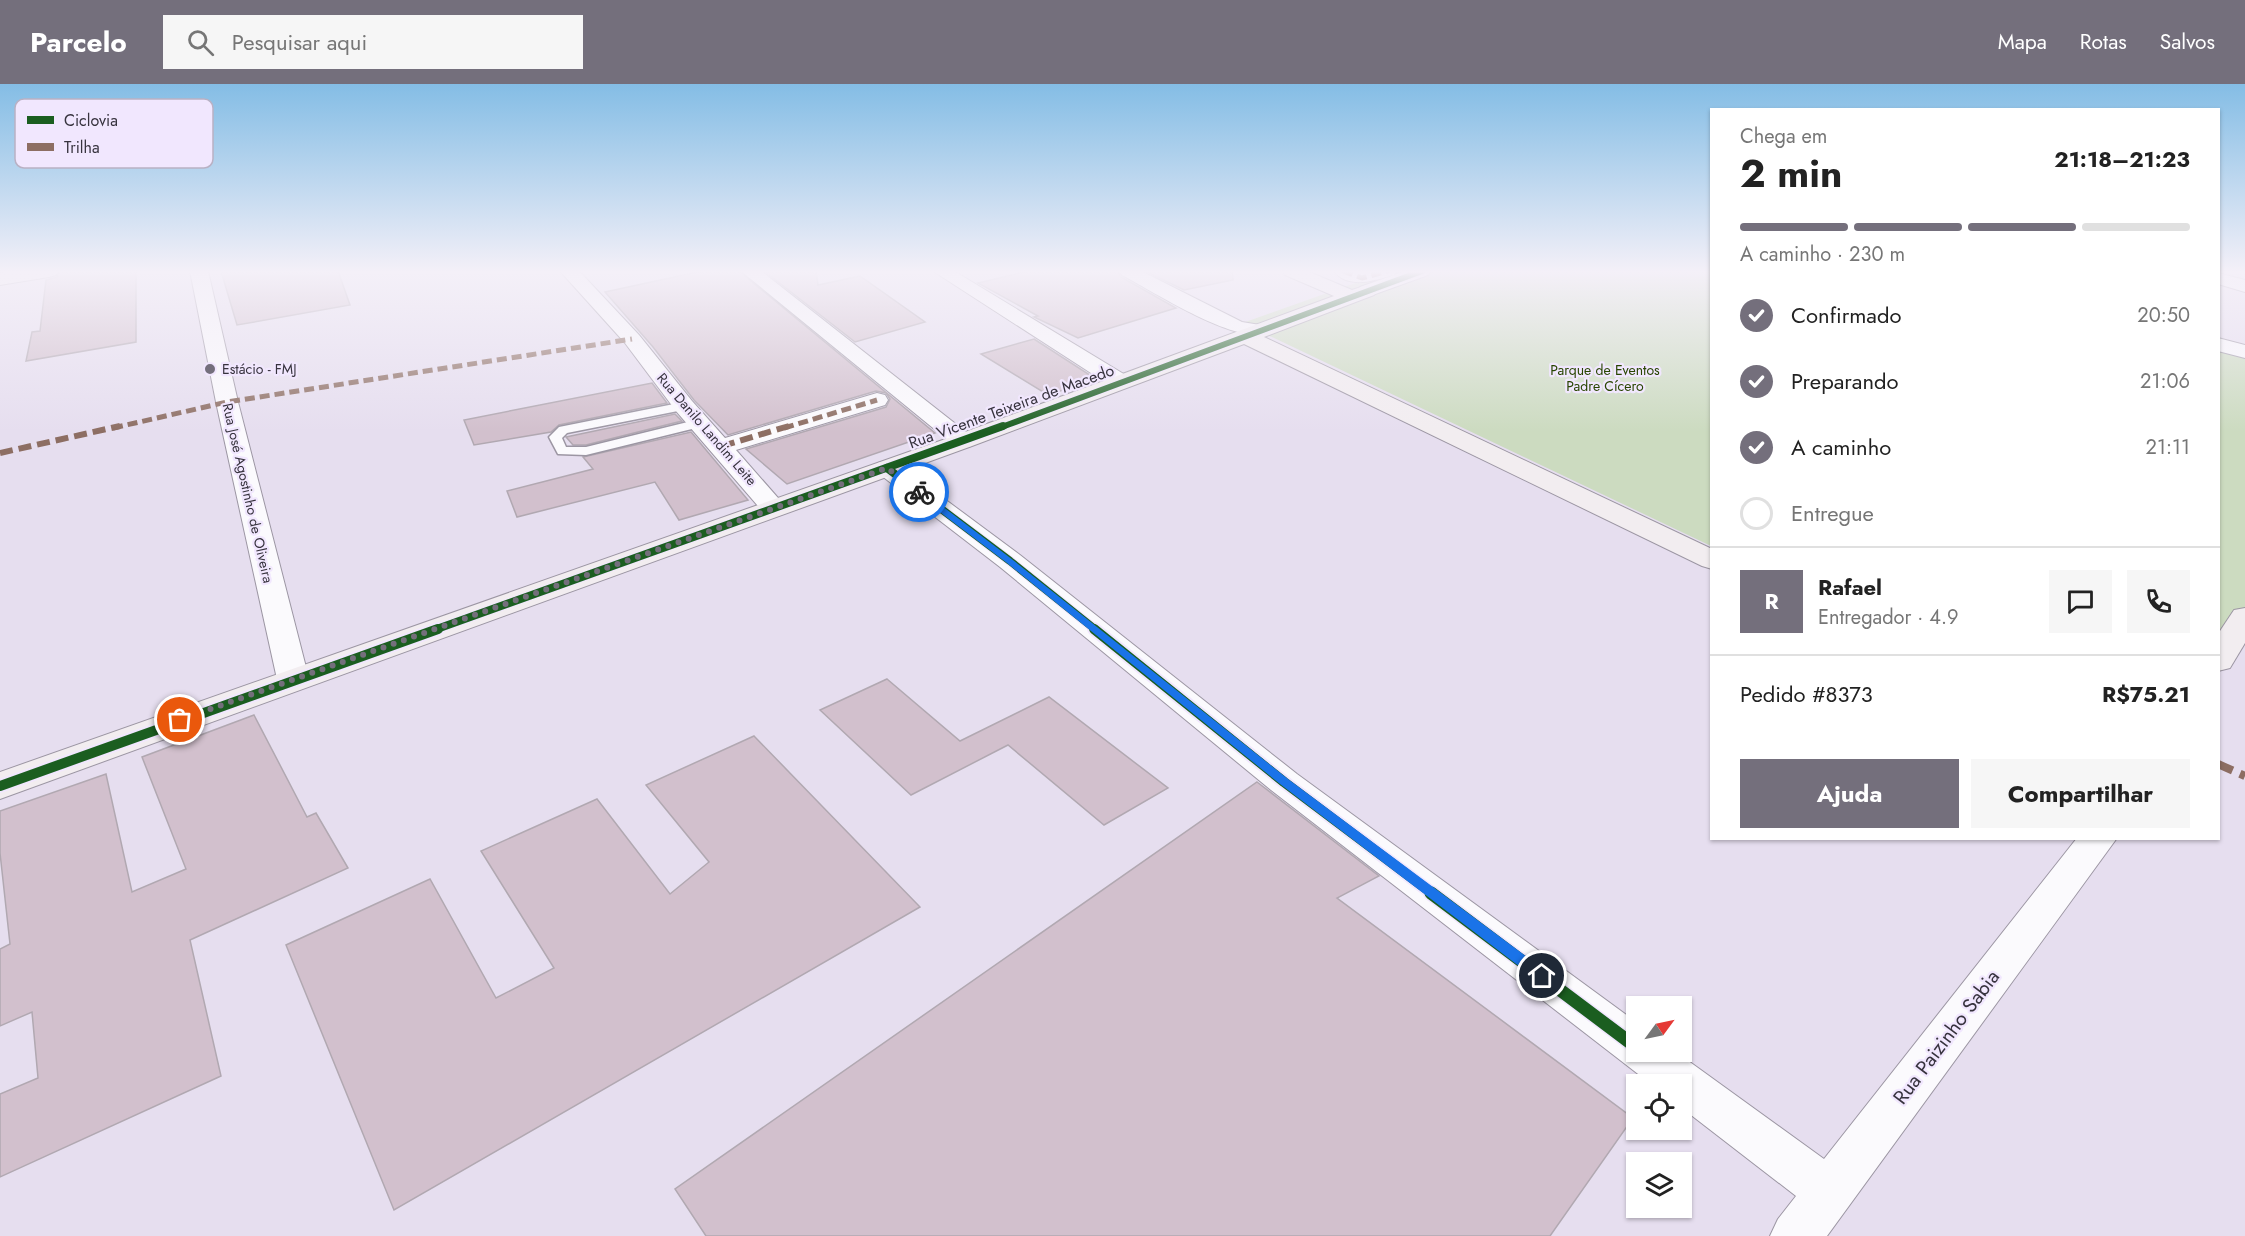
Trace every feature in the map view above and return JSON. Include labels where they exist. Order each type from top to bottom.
[{"type":"street","name":"Rua José Agostinho de Oliveira","points":[[210,325],[293,679]]},
{"type":"street","name":"Rua Danilo Landim Leite","points":[[619,325],[684,406],[722,446],[773,507]]},
{"type":"street","points":[[817,325],[963,441]]},
{"type":"street","points":[[1029,325],[1119,381]]},
{"type":"street","points":[[1235,325],[1585,494],[1710,559]]},
{"type":"street","name":"Rua Vicente Teixeira de Macedo","points":[[0,786],[773,507],[963,441],[1265,325]]},
{"type":"street","points":[[2220,345],[2245,352]]},
{"type":"street","points":[[722,446],[877,400]]},
{"type":"street","points":[[887,468],[1010,561],[1284,782],[1626,1039]]},
{"type":"street","points":[[1585,494],[1710,546]]},
{"type":"street","points":[[2220,659],[2245,617]]},
{"type":"street","name":"Rua Paizinho Sabia","points":[[1796,1236],[2096,840]]},
{"type":"street","points":[[1655,1062],[1828,1191]]},
{"type":"lane","points":[[684,406],[563,430],[555,437],[562,451],[568,453],[586,451],[700,423]]},
{"type":"green space","name":"Parque de Eventos Padre Cícero","points":[[1237,325],[1710,325],[1710,546],[1272,337]]},
{"type":"green space","points":[[2220,344],[2245,352],[2245,615],[2220,657]]},
{"type":"building","points":[[41,325],[136,325],[136,342],[26,361],[32,332],[40,331]]},
{"type":"building","points":[[634,325],[804,325],[935,433],[787,484],[746,449],[886,407],[890,399],[886,393],[876,391],[728,435],[694,400]]},
{"type":"building","points":[[833,325],[915,325],[855,342]]},
{"type":"building","points":[[1050,325],[1121,325],[1078,338]]},
{"type":"building","points":[[1034,339],[1096,379],[1048,395],[981,354]]},
{"type":"building","points":[[652,383],[667,403],[559,425],[551,432],[474,445],[464,420]]},
{"type":"building","points":[[675,414],[682,421],[586,445],[573,445],[566,437]]},
{"type":"building","points":[[691,432],[748,500],[679,520],[655,482],[517,517],[507,491],[593,469],[583,457]]},
{"type":"building","points":[[887,679],[960,741],[1049,697],[1168,788],[1104,825],[1008,745],[911,795],[820,710]]},
{"type":"building","points":[[254,715],[307,817],[316,813],[348,868],[190,940],[221,1076],[0,1177],[0,1094],[38,1078],[32,1012],[0,1026],[0,949],[10,944],[0,853],[0,811],[106,774],[132,892],[186,869],[142,757]]},
{"type":"building","points":[[754,736],[920,907],[394,1210],[286,945],[430,879],[496,998],[554,968],[481,851],[597,799],[670,894],[709,862],[646,785]]},
{"type":"building","points":[[1257,782],[1379,876],[1337,898],[1626,1113],[1626,1128],[1550,1236],[706,1236],[675,1189]]},
{"type":"marked path","points":[[0,453],[227,402],[632,339]]},
{"type":"marked path","points":[[722,446],[877,400]]},
{"type":"marked path","points":[[2220,765],[2245,776]]},
{"type":"cycle path","points":[[0,786],[963,441],[1277,325]]},
{"type":"cycle path","points":[[887,468],[1010,561],[1284,782],[1626,1039]]},
{"type":"way so far","points":[[180,720],[887,468],[919,492]]},
{"type":"place","name":"Estácio - FMJ","points":[[210,369]]},
{"type":"route","points":[[919,492],[1010,561],[1284,782],[1542,976]]}]
